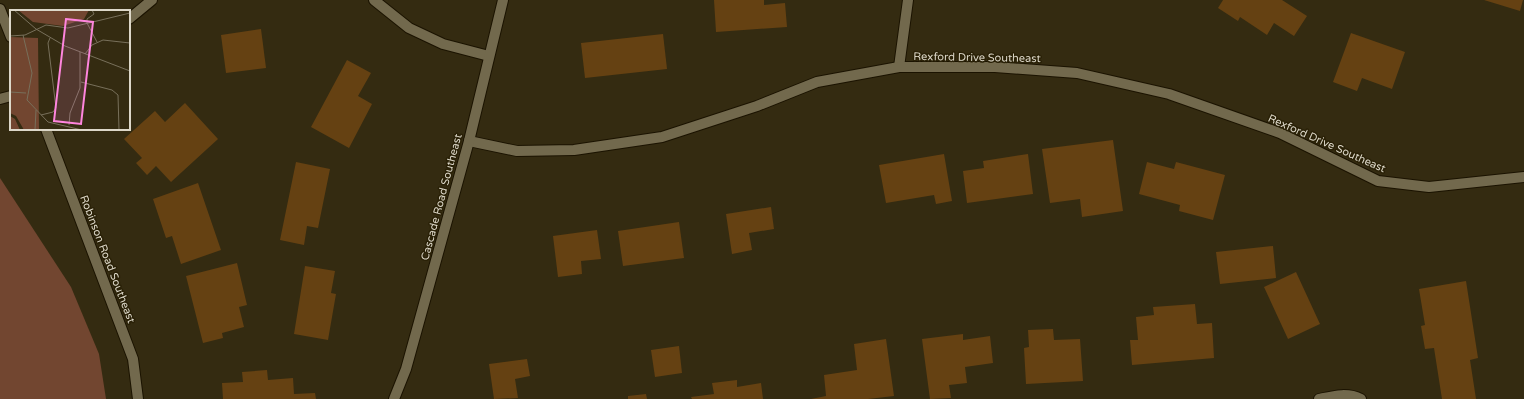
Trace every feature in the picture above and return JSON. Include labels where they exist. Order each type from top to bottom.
[{"type":"street","points":[[130,18],[152,0]]},
{"type":"street","points":[[374,0],[409,28],[443,44],[489,56]]},
{"type":"street","name":"Cascade Road Southeast","points":[[394,399],[406,369],[469,141],[503,0]]},
{"type":"street","points":[[899,67],[908,0]]},
{"type":"street","points":[[0,9],[10,34]]},
{"type":"street","name":"Rexford Drive Southeast","points":[[469,141],[517,151],[574,150],[662,137],[757,106],[817,82],[899,67],[995,67],[1077,73],[1169,94],[1280,133],[1378,181],[1429,187],[1524,177]]},
{"type":"street","points":[[0,99],[10,96]]},
{"type":"street","name":"Robinson Road Southeast","points":[[46,130],[133,358],[138,399]]},
{"type":"street","points":[[1319,399],[1336,395],[1355,396],[1361,399]]},
{"type":"shaded area","points":[[0,178],[71,287],[99,354],[106,399],[0,399]]},
{"type":"building","points":[[714,0],[764,0],[764,5],[785,3],[787,27],[716,32]]},
{"type":"building","points":[[1223,0],[1282,0],[1307,16],[1294,36],[1274,23],[1267,35],[1240,17],[1238,21],[1218,8]]},
{"type":"building","points":[[1484,0],[1523,0],[1520,11]]},
{"type":"building","points":[[261,29],[266,68],[226,73],[221,35]]},
{"type":"building","points":[[1351,33],[1405,52],[1392,89],[1362,78],[1357,91],[1333,82]]},
{"type":"building","points":[[663,34],[667,69],[585,78],[581,43]]},
{"type":"building","points":[[347,60],[371,73],[358,96],[372,104],[349,148],[311,127]]},
{"type":"building","points":[[185,103],[218,139],[171,182],[156,166],[147,175],[136,163],[142,158],[124,139],[155,111],[165,122]]},
{"type":"building","points":[[1113,140],[1123,211],[1082,217],[1080,199],[1050,203],[1042,149]]},
{"type":"building","points":[[944,154],[952,201],[936,204],[934,195],[886,203],[879,165]]},
{"type":"building","points":[[1028,154],[1033,194],[967,203],[963,171],[984,168],[983,161]]},
{"type":"building","points":[[296,162],[330,169],[318,228],[307,226],[304,245],[280,240]]},
{"type":"building","points":[[1147,162],[1174,169],[1176,162],[1225,175],[1213,220],[1179,211],[1180,205],[1139,194]]},
{"type":"building","points":[[198,183],[221,250],[181,264],[172,236],[166,238],[153,199]]},
{"type":"building","points":[[771,207],[774,229],[749,233],[752,250],[732,254],[726,214]]},
{"type":"building","points":[[679,222],[684,258],[623,266],[618,231]]},
{"type":"building","points":[[597,230],[601,259],[581,261],[582,274],[558,277],[553,236]]},
{"type":"building","points":[[1273,246],[1276,278],[1220,284],[1216,252]]},
{"type":"building","points":[[237,263],[247,305],[239,307],[244,327],[222,333],[223,338],[203,343],[186,276]]},
{"type":"building","points":[[305,266],[335,271],[331,293],[336,294],[328,340],[294,334]]},
{"type":"building","points":[[1296,272],[1320,324],[1288,339],[1264,287]]},
{"type":"building","points":[[1466,281],[1478,358],[1470,360],[1476,399],[1442,399],[1434,348],[1425,349],[1421,326],[1425,325],[1419,289]]},
{"type":"building","points":[[1195,304],[1197,324],[1212,323],[1214,358],[1132,365],[1130,340],[1138,340],[1136,317],[1154,315],[1153,307]]},
{"type":"building","points":[[1053,329],[1054,340],[1080,339],[1083,381],[1026,384],[1024,348],[1029,347],[1028,330]]},
{"type":"building","points":[[963,334],[963,340],[990,336],[993,363],[965,367],[967,383],[949,385],[951,398],[930,399],[922,339]]},
{"type":"building","points":[[886,339],[894,396],[868,399],[811,399],[826,396],[824,375],[857,370],[854,344]]},
{"type":"building","points":[[679,346],[682,373],[655,377],[651,350]]},
{"type":"building","points":[[527,359],[530,376],[515,379],[518,398],[494,399],[489,364]]},
{"type":"building","points":[[267,370],[268,380],[293,378],[294,394],[315,393],[316,399],[223,399],[222,383],[243,382],[242,372]]},
{"type":"building","points":[[737,380],[737,387],[761,383],[763,399],[692,399],[691,397],[714,394],[712,383]]},
{"type":"building","points":[[646,394],[647,399],[628,399],[628,396]]}]
